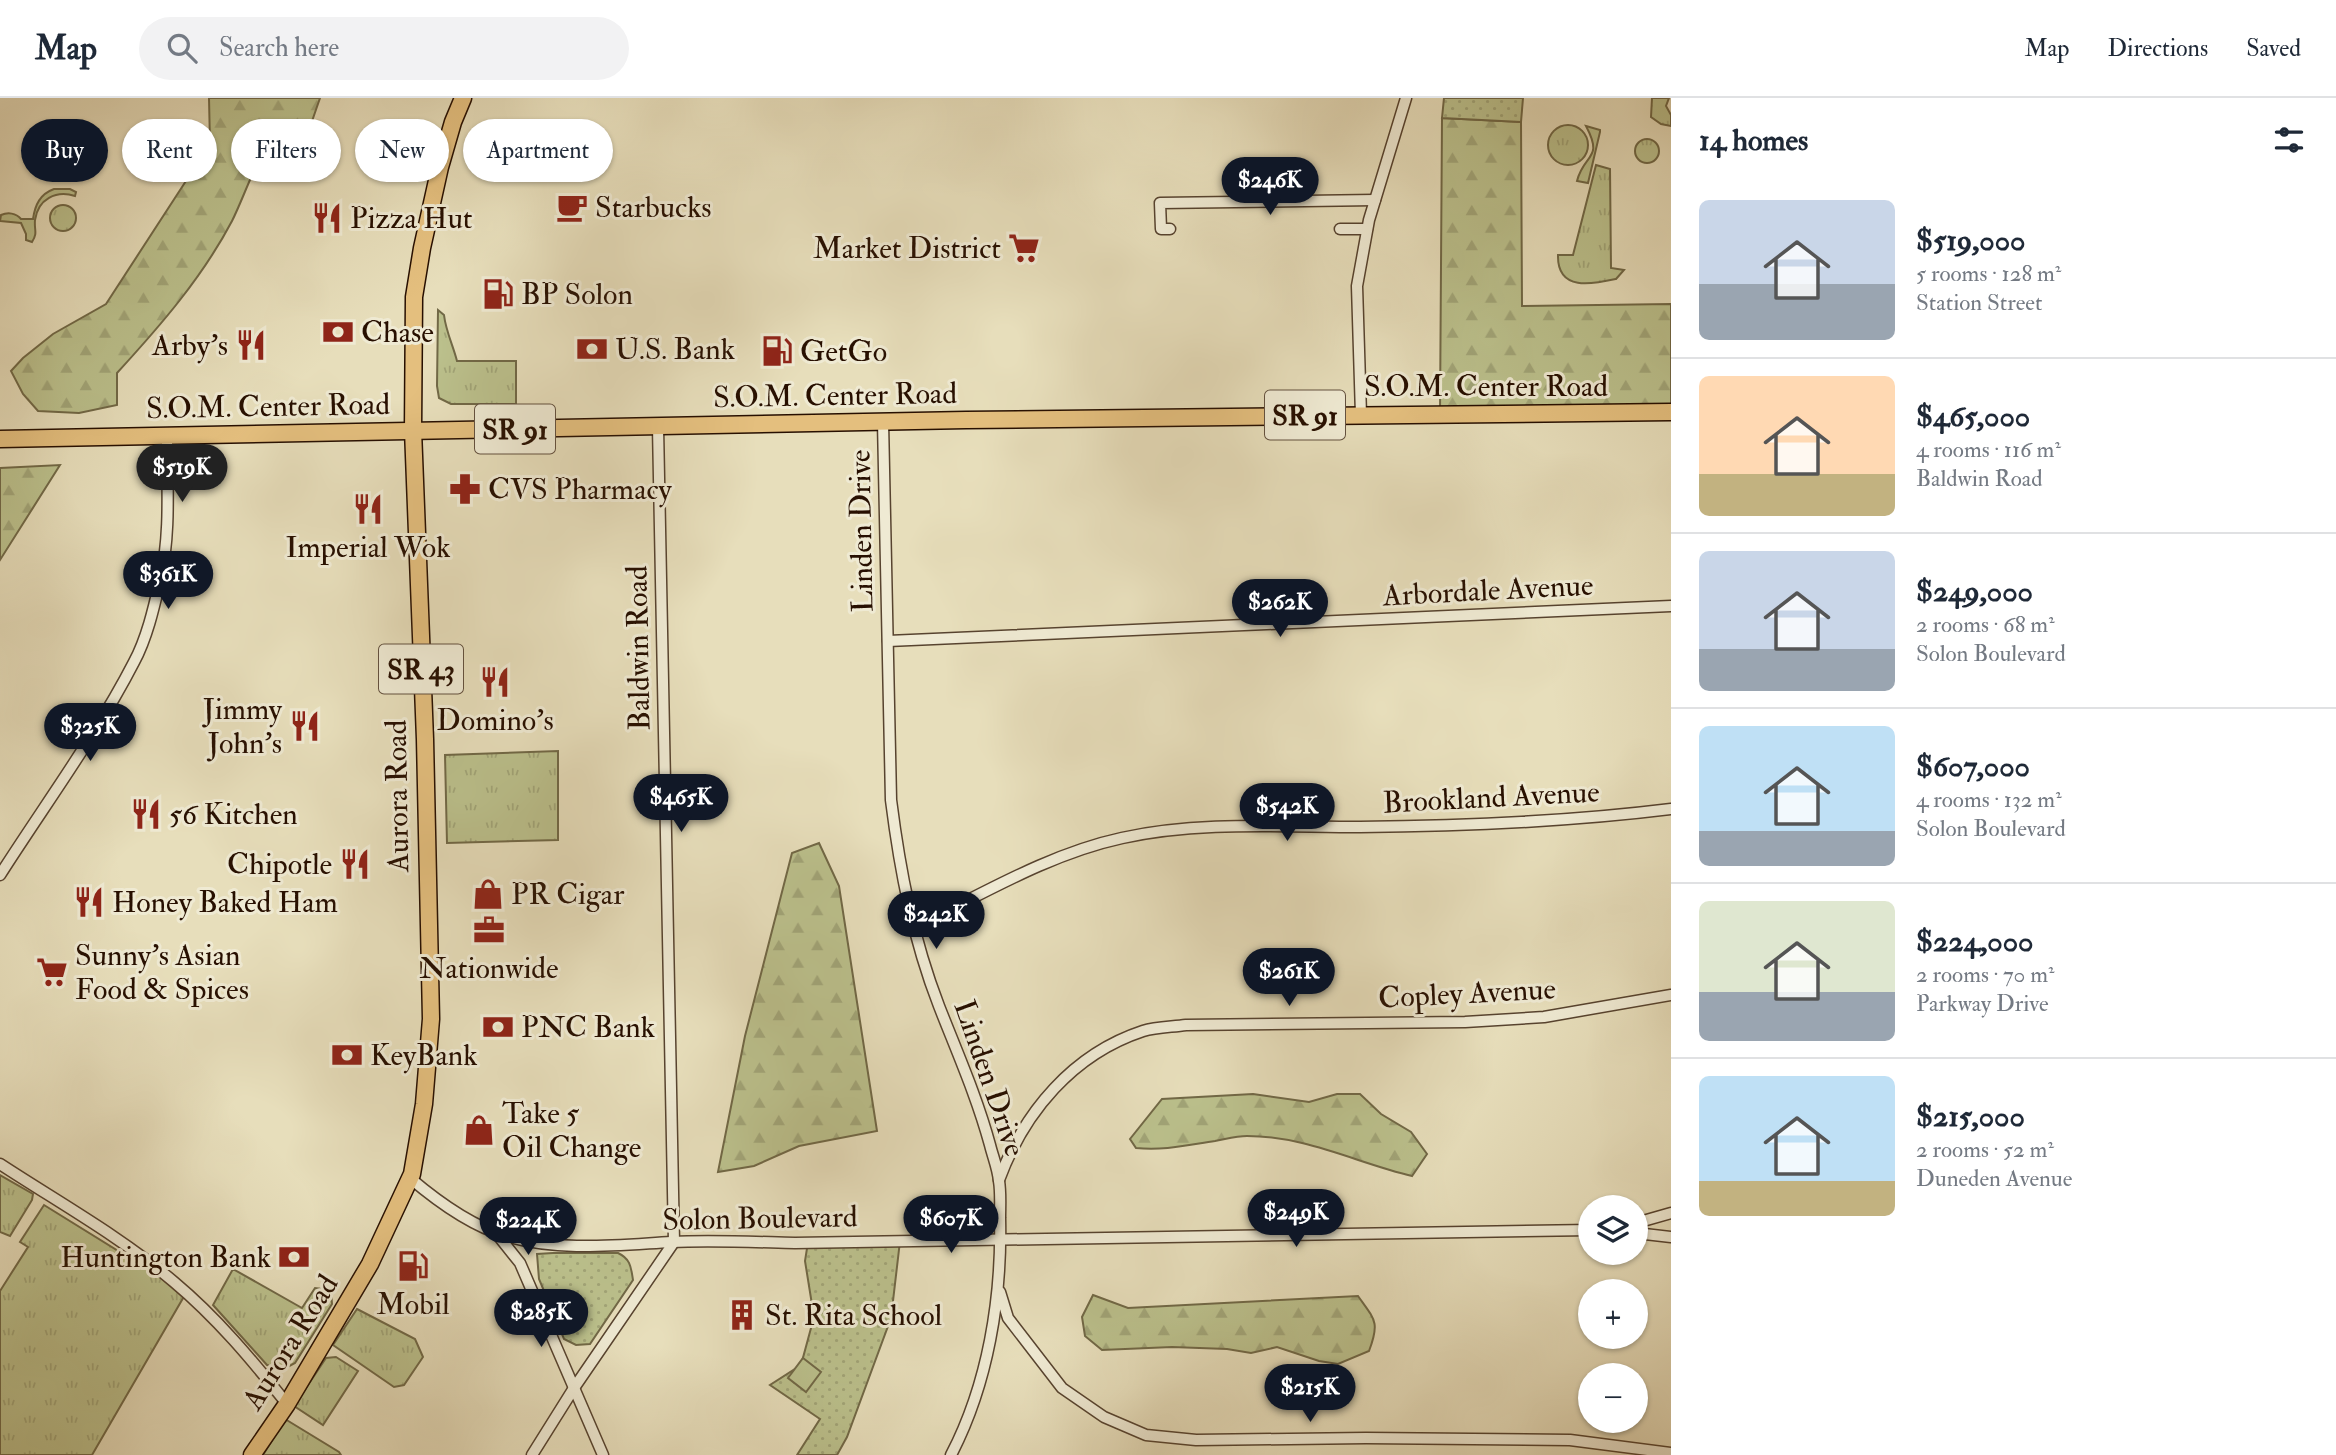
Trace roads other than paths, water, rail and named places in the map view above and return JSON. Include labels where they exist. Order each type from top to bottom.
[{"type":"main road","name":"Aurora Road","points":[[252,1455],[287,1404],[365,1275],[410,1178],[424,1104],[431,1019],[425,739],[412,364],[416,279],[440,167],[463,98]]},
{"type":"main road","name":"S.O.M. Center Road","points":[[0,439],[883,422],[1671,412]]},
{"type":"street","points":[[1361,415],[1357,286],[1367,229],[1406,98]]},
{"type":"street","points":[[1170,229],[1161,229],[1160,202],[1376,200]]},
{"type":"street","points":[[1340,229],[1367,229]]},
{"type":"street","name":"Linden Drive","points":[[883,422],[891,800],[897,851],[905,898],[934,993],[982,1118],[999,1181],[998,1286],[989,1341],[973,1402],[951,1455]]},
{"type":"street","name":"Baldwin Road","points":[[658,427],[674,1242]]},
{"type":"street","points":[[0,875],[102,717],[135,660],[154,606],[162,569],[167,508],[167,436]]},
{"type":"street","name":"Arbordale Avenue","points":[[888,641],[1671,606]]},
{"type":"street","name":"Brookland Avenue","points":[[914,928],[1041,865],[1085,847],[1124,838],[1175,830],[1466,826],[1548,822],[1671,809]]},
{"type":"street","name":"Copley Avenue","points":[[999,1181],[1007,1157],[1034,1111],[1065,1076],[1105,1047],[1145,1031],[1186,1025],[1465,1022],[1544,1017],[1671,995]]},
{"type":"street","points":[[0,1164],[138,1255],[171,1280],[200,1305],[247,1354],[287,1404]]},
{"type":"street","name":"Solon Boulevard","points":[[410,1178],[458,1213],[505,1236],[556,1244],[600,1246],[674,1242],[795,1243],[1578,1230]]},
{"type":"street","points":[[1648,1220],[1671,1213]]},
{"type":"street","points":[[496,1232],[520,1264],[603,1455]]},
{"type":"street","points":[[1648,1234],[1671,1237]]},
{"type":"street","points":[[532,1455],[574,1388],[674,1242]]},
{"type":"street","points":[[998,1286],[1008,1318],[1062,1388],[1104,1417],[1146,1435],[1196,1440],[1570,1440],[1671,1453]]},
{"type":"place","name":"Starbucks","points":[[572,207]]},
{"type":"place","name":"Pizza Hut","points":[[327,218]]},
{"type":"place","name":"Market District","points":[[1024,248]]},
{"type":"place","name":"BP Solon","points":[[498,294]]},
{"type":"place","name":"Chase","points":[[338,332]]},
{"type":"place","name":"Arby's","points":[[251,345]]},
{"type":"place","name":"U.S. Bank","points":[[592,349]]},
{"type":"place","name":"GetGo","points":[[777,351]]},
{"type":"place","name":"CVS Pharmacy","points":[[465,489]]},
{"type":"place","name":"Imperial Wok","points":[[368,509]]},
{"type":"place","name":"Domino's","points":[[495,682]]},
{"type":"place","name":"Jimmy John's","points":[[305,726]]},
{"type":"place","name":"56 Kitchen","points":[[146,814]]},
{"type":"place","name":"Chipotle","points":[[355,864]]},
{"type":"place","name":"PR Cigar","points":[[488,894]]},
{"type":"place","name":"Honey Baked Ham","points":[[89,902]]},
{"type":"place","name":"Nationwide","points":[[489,930]]},
{"type":"place","name":"Sunny's Asian Food & Spices","points":[[52,972]]},
{"type":"place","name":"PNC Bank","points":[[498,1027]]},
{"type":"place","name":"KeyBank","points":[[347,1055]]},
{"type":"place","name":"Take 5 Oil Change","points":[[479,1130]]},
{"type":"place","name":"Huntington Bank","points":[[294,1257]]},
{"type":"place","name":"Mobil","points":[[413,1266]]},
{"type":"place","name":"St. Rita School","points":[[742,1315]]}]
